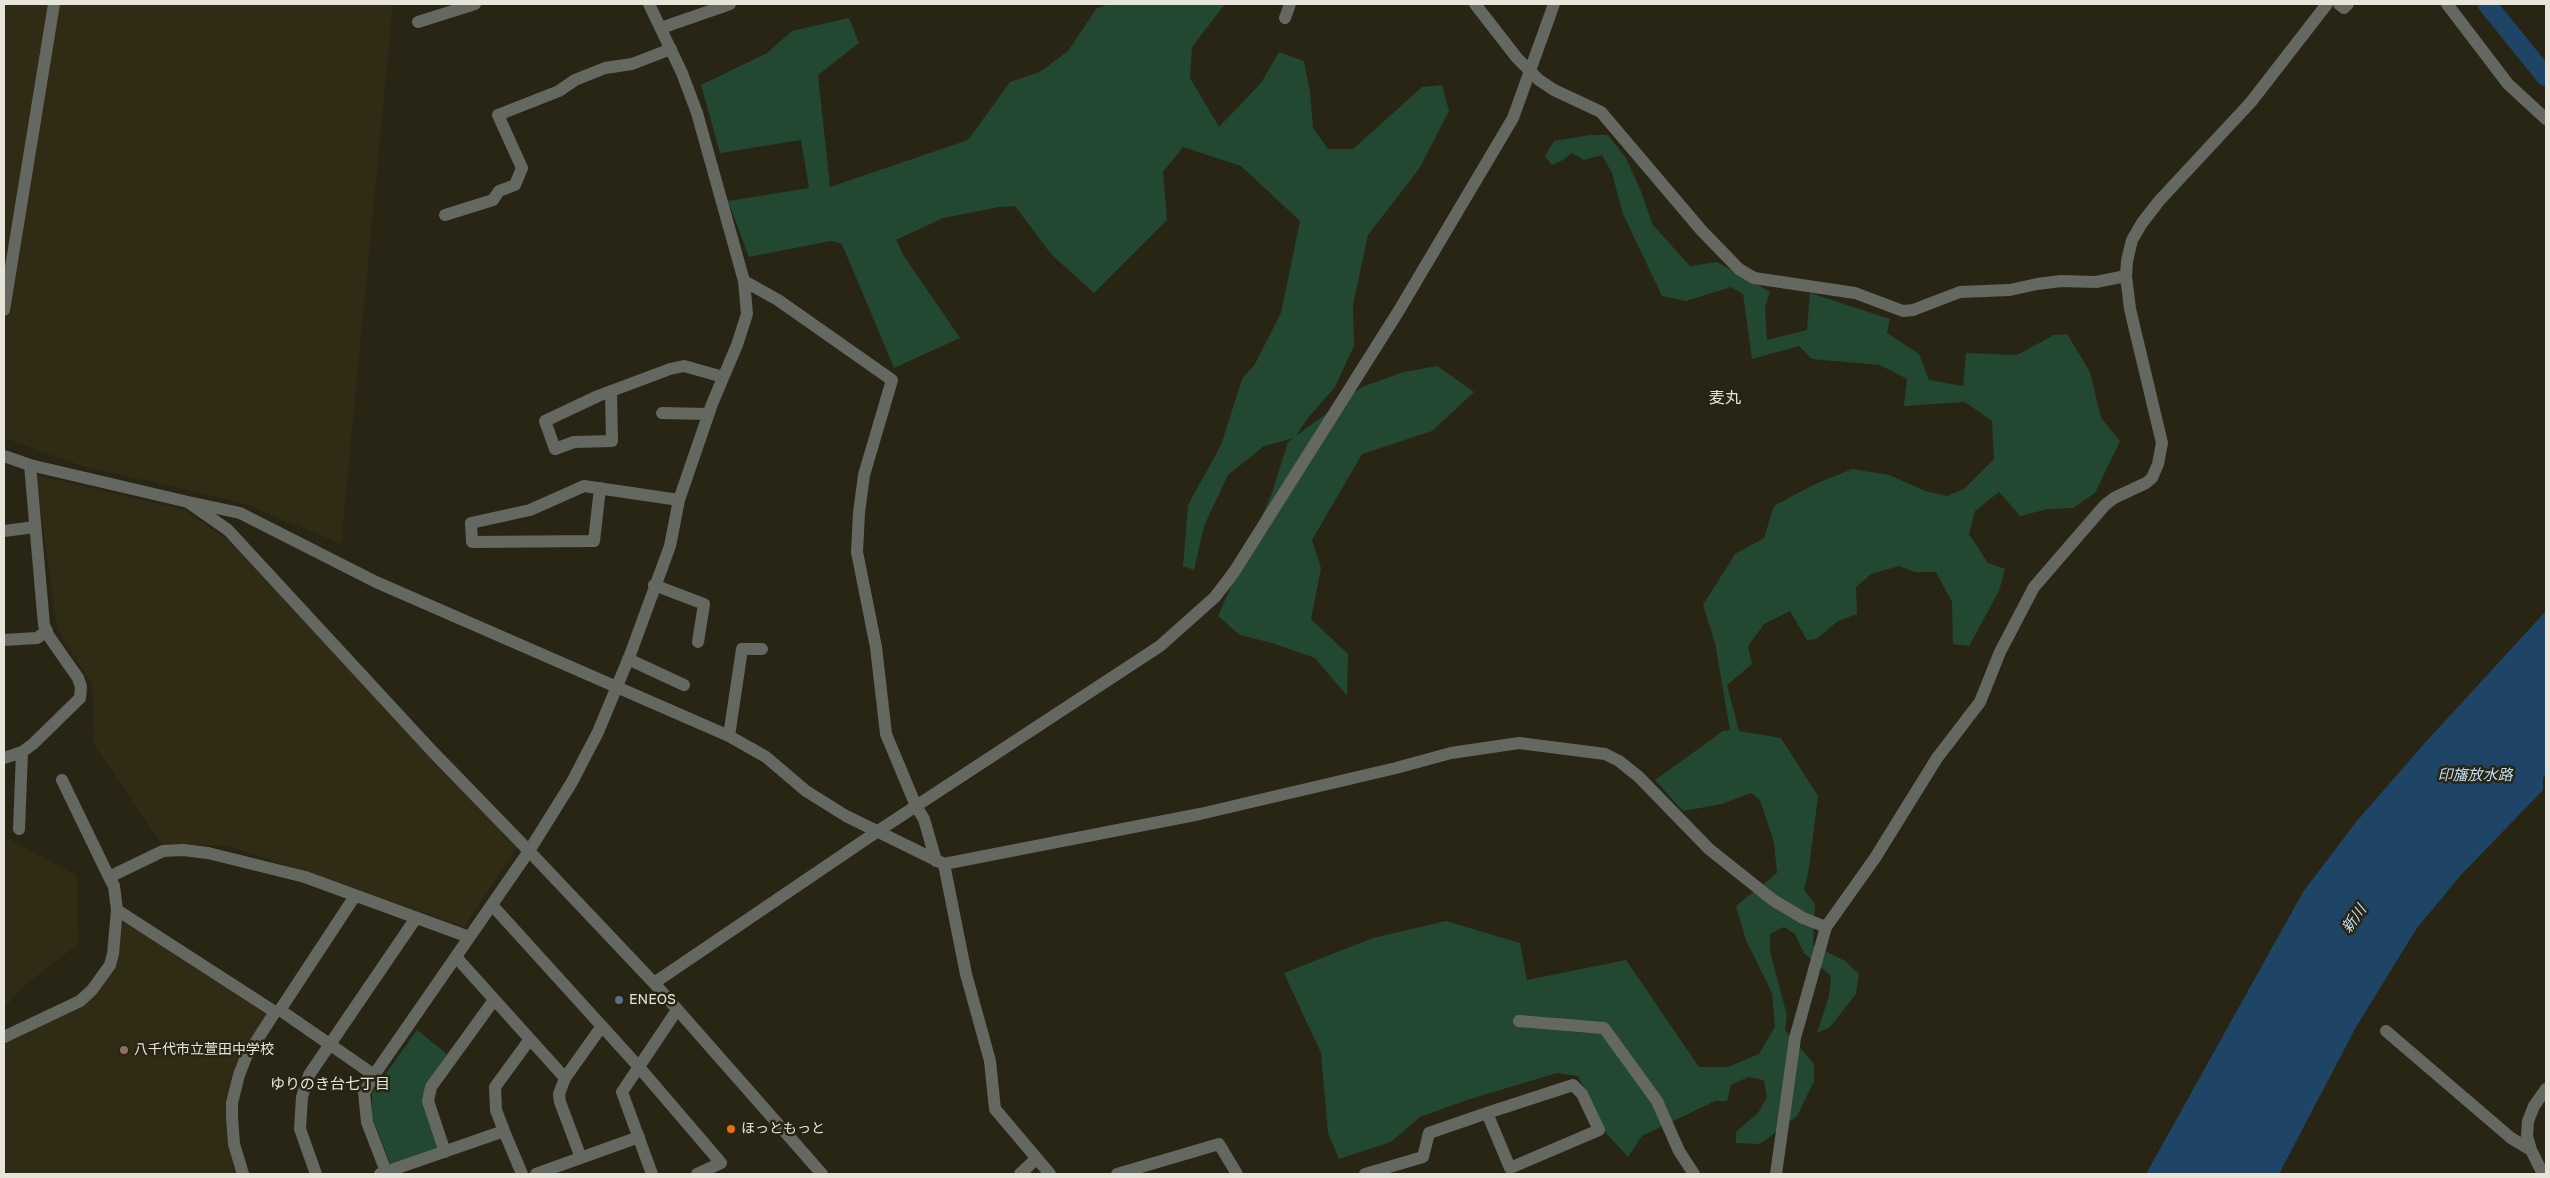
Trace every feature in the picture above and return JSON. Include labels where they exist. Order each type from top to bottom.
[{"type":"street","points":[[4,310],[54,4]]},
{"type":"street","points":[[418,22],[475,4]]},
{"type":"street","points":[[504,1131],[384,1173],[369,1129],[364,1108],[364,1093],[374,1075],[529,851],[572,782],[598,732],[628,659],[670,546],[679,500],[708,414],[747,314],[744,281],[697,113],[671,49],[649,4]]},
{"type":"street","points":[[661,28],[730,4]]},
{"type":"street","points":[[1285,18],[1290,4]]},
{"type":"street","points":[[1476,4],[1517,58],[1554,90],[1601,112],[1702,231],[1739,269],[1754,278],[1855,293],[1903,311],[1913,310],[1960,292],[2010,290],[2061,281],[2096,282],[2126,276]]},
{"type":"street","points":[[654,983],[878,831],[1160,646],[1215,597],[1234,572],[1398,312],[1513,118],[1554,4]]},
{"type":"street","points":[[1776,1174],[1795,1038],[1826,928],[1875,858],[1937,758],[1980,702],[2000,652],[2034,587],[2105,505],[2114,498],[2152,478],[2158,464],[2162,442],[2130,309],[2126,276],[2132,240],[2142,222],[2251,102],[2327,4]]},
{"type":"street","points":[[2339,4],[2344,8],[2348,4]]},
{"type":"street","points":[[2447,4],[2508,84],[2546,119]]},
{"type":"street","points":[[445,215],[493,200],[500,190],[515,185],[522,168],[498,115],[559,91],[575,80],[605,68],[632,64],[671,49]]},
{"type":"street","points":[[744,281],[778,300],[892,380],[864,475],[859,513],[857,552],[876,647],[886,734],[916,806],[924,819],[940,862],[966,974],[990,1061],[995,1109],[1050,1174]]},
{"type":"street","points":[[611,391],[612,441],[574,442],[555,450],[545,420],[611,391],[684,366],[723,377]]},
{"type":"street","points":[[662,413],[708,414]]},
{"type":"street","points":[[4,456],[30,465],[240,513],[307,545],[376,582],[729,736],[766,757],[806,791],[846,816],[940,862],[1200,814],[1396,768],[1451,753],[1519,743],[1605,754],[1619,761],[1639,777],[1662,803],[1716,855],[1773,900],[1803,918],[1826,928]]},
{"type":"street","points":[[4,758],[22,752],[33,744],[80,698],[78,678],[47,631],[30,465]]},
{"type":"street","points":[[600,488],[594,541],[472,542],[471,523],[530,510],[584,486],[600,488],[679,500]]},
{"type":"street","points":[[188,502],[228,530],[432,752],[654,983],[822,1174]]},
{"type":"street","points":[[4,531],[35,527]]},
{"type":"street","points":[[654,585],[704,604],[698,642]]},
{"type":"street","points":[[4,640],[37,638],[47,631]]},
{"type":"street","points":[[729,736],[742,648],[762,649]]},
{"type":"street","points":[[628,659],[684,685]]},
{"type":"street","points":[[19,829],[22,752]]},
{"type":"street","points":[[4,1037],[80,1001],[92,990],[110,965],[116,934],[117,910],[114,886],[62,780]]},
{"type":"street","points":[[109,877],[163,850],[183,850],[236,858],[305,877],[469,937]]},
{"type":"street","points":[[243,1174],[232,1130],[232,1102],[235,1087],[246,1057],[356,896]]},
{"type":"street","points":[[492,905],[638,1066],[721,1163],[697,1174]]},
{"type":"street","points":[[117,910],[329,1044],[374,1075]]},
{"type":"street","points":[[316,1174],[300,1129],[302,1097],[309,1075],[416,918]]},
{"type":"street","points":[[456,958],[565,1078]]},
{"type":"street","points":[[445,1152],[428,1101],[431,1087],[494,1000]]},
{"type":"street","points":[[652,1174],[622,1092],[677,1010]]},
{"type":"street","points":[[1519,1021],[1604,1028],[1657,1101],[1678,1151],[1694,1174]]},
{"type":"street","points":[[581,1158],[560,1102],[560,1094],[565,1078],[602,1026]]},
{"type":"street","points":[[2386,1031],[2511,1138],[2531,1150]]},
{"type":"street","points":[[522,1174],[496,1110],[495,1088],[530,1039]]},
{"type":"street","points":[[1365,1174],[1423,1157],[1429,1133],[1488,1113],[1573,1085],[1582,1094],[1599,1130],[1510,1168],[1488,1113]]},
{"type":"street","points":[[2544,1174],[2531,1150],[2527,1136],[2528,1121],[2534,1106],[2546,1089]]},
{"type":"street","points":[[536,1174],[639,1137]]},
{"type":"street","points":[[1117,1174],[1219,1144],[1237,1174]]},
{"type":"street","points":[[1020,1174],[1036,1159]]},
{"type":"shaded area","points":[[4,4],[393,4],[341,544],[243,503],[83,466],[4,438]]},
{"type":"shaded area","points":[[36,475],[185,510],[228,540],[517,848],[464,927],[226,845],[162,845],[94,744],[92,684],[57,629]]},
{"type":"shaded area","points":[[4,837],[77,875],[78,944],[25,985],[4,1008]]},
{"type":"shaded area","name":"八千代市立萱田中学校","points":[[128,921],[267,1014],[234,1073],[238,1174],[4,1174],[4,1043],[85,1004],[118,955],[123,924]]},
{"type":"green space","points":[[1108,4],[1225,4],[1192,47],[1190,78],[1219,127],[1261,83],[1279,52],[1304,61],[1310,92],[1313,128],[1328,149],[1353,149],[1422,87],[1442,85],[1449,111],[1419,169],[1368,235],[1353,305],[1354,346],[1335,387],[1307,419],[1296,436],[1362,387],[1404,372],[1437,366],[1474,392],[1432,431],[1362,454],[1312,540],[1321,568],[1311,619],[1348,654],[1347,696],[1315,658],[1272,643],[1240,635],[1218,616],[1272,493],[1288,442],[1294,438],[1264,446],[1228,475],[1204,526],[1194,570],[1183,566],[1188,505],[1221,445],[1242,379],[1255,364],[1281,313],[1300,221],[1241,166],[1183,147],[1163,172],[1167,220],[1094,293],[1051,254],[1015,206],[999,207],[943,218],[896,240],[904,256],[960,338],[894,368],[842,244],[831,241],[749,257],[728,201],[809,188],[801,140],[720,153],[701,85],[767,53],[792,31],[849,18],[859,43],[818,75],[830,187],[968,140],[1010,82],[1040,72],[1068,51],[1096,9]]},
{"type":"green space","points":[[1590,135],[1608,135],[1626,158],[1653,225],[1690,266],[1717,262],[1770,292],[1765,308],[1767,340],[1807,330],[1810,293],[1890,319],[1887,333],[1919,354],[1929,380],[1963,386],[1966,353],[2017,355],[2054,335],[2067,334],[2090,372],[2101,418],[2120,441],[2095,493],[2073,508],[2048,509],[2020,516],[1999,492],[1975,511],[1969,534],[1988,563],[2005,569],[1999,591],[1969,646],[1953,644],[1952,602],[1936,572],[1915,572],[1899,566],[1871,574],[1856,587],[1857,614],[1838,621],[1816,639],[1807,640],[1790,611],[1764,624],[1748,646],[1752,664],[1727,685],[1739,731],[1781,738],[1818,796],[1809,868],[1804,890],[1815,904],[1813,945],[1845,961],[1859,974],[1856,994],[1830,1027],[1817,1033],[1829,996],[1831,976],[1804,953],[1795,934],[1784,927],[1770,934],[1770,951],[1787,1016],[1785,1030],[1814,1064],[1814,1081],[1797,1116],[1760,1144],[1736,1143],[1736,1132],[1758,1113],[1767,1097],[1764,1080],[1748,1077],[1731,1085],[1727,1101],[1715,1101],[1642,1136],[1628,1157],[1606,1133],[1578,1076],[1557,1073],[1467,1100],[1420,1117],[1391,1142],[1339,1159],[1328,1133],[1321,1053],[1284,973],[1373,938],[1446,921],[1520,943],[1527,980],[1626,960],[1699,1067],[1728,1067],[1759,1054],[1775,1027],[1772,993],[1746,940],[1736,906],[1777,873],[1774,842],[1760,800],[1751,793],[1722,804],[1683,811],[1655,780],[1723,731],[1730,730],[1715,643],[1703,605],[1735,554],[1764,538],[1774,506],[1813,485],[1852,469],[1889,475],[1925,491],[1947,496],[1964,489],[1994,459],[1992,421],[1965,402],[1904,406],[1907,379],[1880,365],[1812,359],[1799,346],[1752,359],[1743,294],[1731,287],[1686,301],[1662,296],[1623,214],[1612,173],[1602,155],[1584,160],[1572,153],[1552,165],[1545,156],[1554,141]]},
{"type":"green space","points":[[417,1030],[447,1054],[427,1086],[440,1148],[391,1165],[372,1117],[372,1093]]},
{"type":"water","name":"印旛放水路","points":[[2546,611],[2546,774],[2543,778],[2543,790],[2461,875],[2417,928],[2356,1027],[2279,1174],[2146,1174],[2303,892],[2356,822],[2423,745]]},
{"type":"waterway","points":[[2487,4],[2546,77]]},
{"type":"place","name":"ENEOS","points":[[619,1000]]},
{"type":"place","name":"八千代市立萱田中学校","points":[[124,1050]]},
{"type":"place","name":"ほっともっと","points":[[731,1129]]},
{"type":"district","name":"麦丸","points":[[1725,398]]},
{"type":"district","name":"ゆりのき台七丁目","points":[[330,1084]]},
{"type":"water label","name":"新川","points":[[2354,919]]}]
